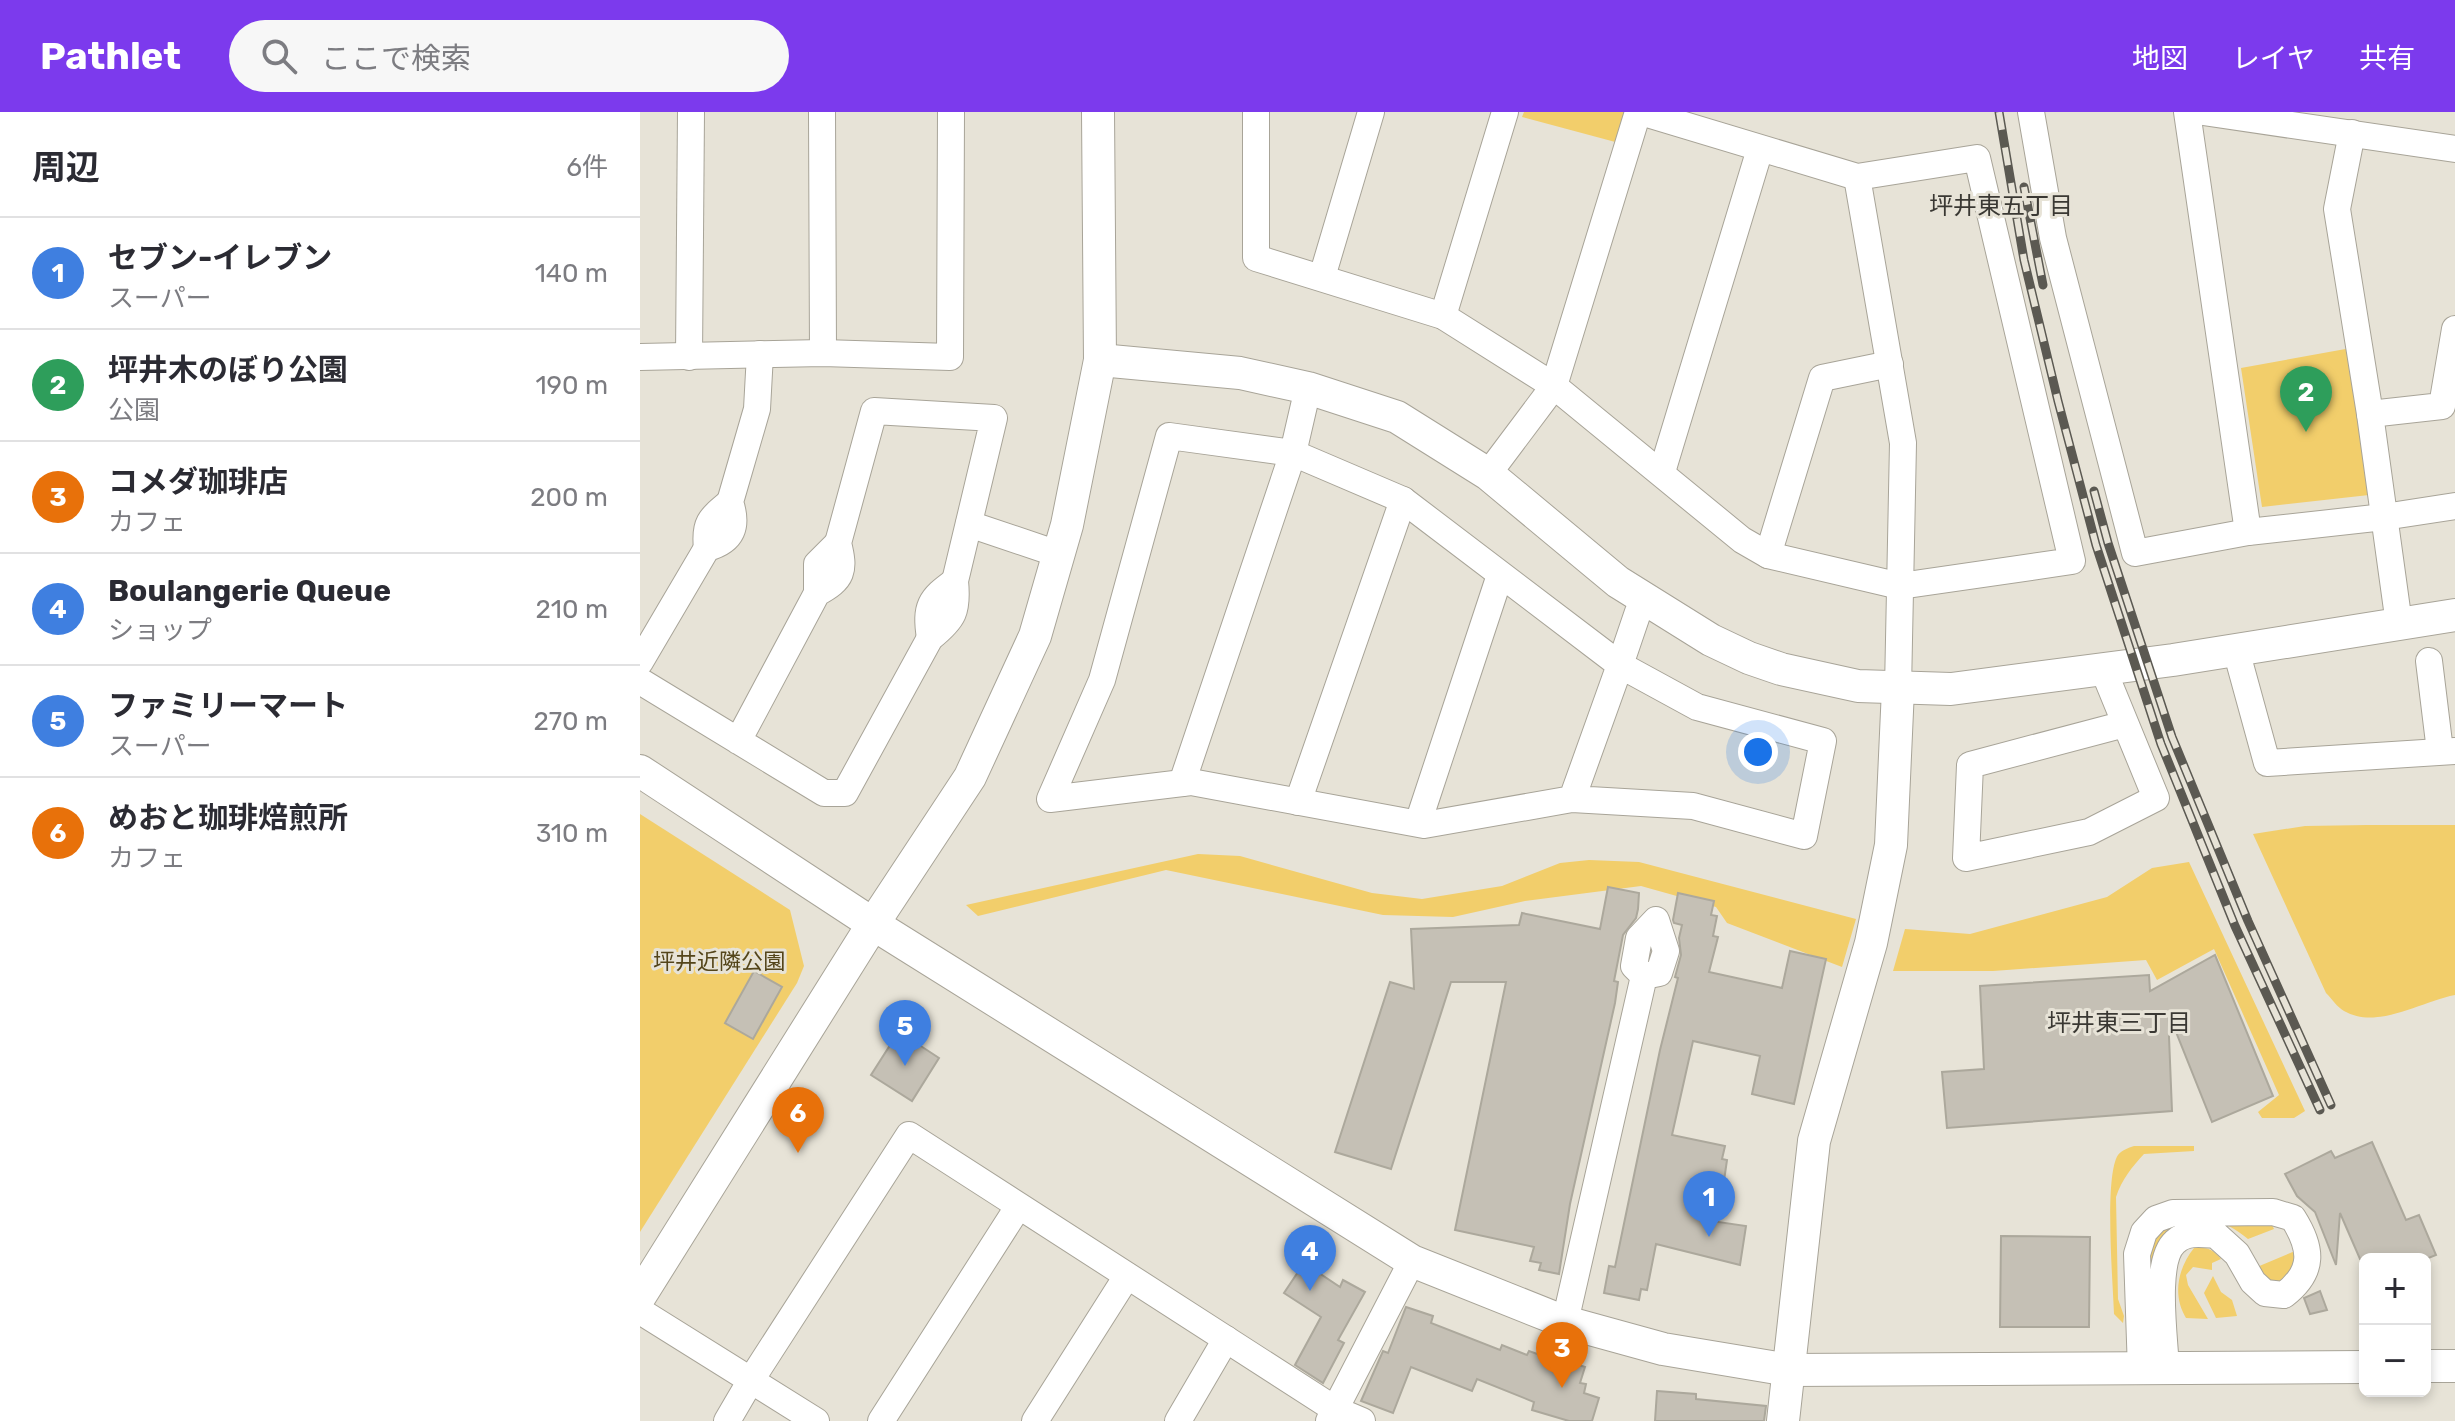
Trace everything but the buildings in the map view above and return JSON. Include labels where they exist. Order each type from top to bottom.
[{"type":"street","points":[[689,357],[691,112]]},
{"type":"street","points":[[822,112],[823,353]]},
{"type":"street","points":[[640,357],[823,353],[950,357],[951,112]]},
{"type":"street","points":[[640,1296],[873,924],[970,777],[1035,636],[1067,525],[1100,360],[1098,112]]},
{"type":"street","points":[[1256,112],[1256,258],[1443,316],[1554,386],[1742,540],[1768,555],[1900,586],[2072,561],[1977,158],[1857,177],[1640,112],[1554,386],[1488,474]]},
{"type":"street","points":[[1322,277],[1371,112]]},
{"type":"street","points":[[1443,316],[1505,112]]},
{"type":"street","points":[[2031,112],[2053,238],[2135,553],[2248,532],[2455,506]]},
{"type":"street","points":[[2187,112],[2248,532]]},
{"type":"street","points":[[2203,112],[2455,149]]},
{"type":"street","points":[[2352,133],[2337,209],[2399,624]]},
{"type":"street","points":[[1662,472],[1760,149]]},
{"type":"street","points":[[1783,1421],[1814,1141],[1871,943],[1891,845],[1903,443],[1857,177]]},
{"type":"street","points":[[2370,414],[2442,406],[2455,329]]},
{"type":"street","points":[[640,662],[707,548],[705,532],[708,522],[730,502],[757,409],[760,354]]},
{"type":"street","points":[[1100,360],[1240,373],[1308,388],[1397,417],[1488,474],[1618,582],[1711,640],[1781,669],[1858,686],[1951,689],[2236,650],[2455,615]]},
{"type":"street","points":[[1768,555],[1822,378],[1890,364]]},
{"type":"street","points":[[1182,783],[1293,453],[1308,388]]},
{"type":"street","points":[[640,681],[738,741],[824,793],[845,793],[930,638],[928,607],[936,594],[955,581],[994,418],[874,411],[838,543],[817,564],[817,593],[738,741]]},
{"type":"street","points":[[1169,436],[1293,453],[1403,500],[1620,665],[1697,707],[1823,741],[1804,836],[1693,806],[1572,799],[1424,825],[1191,782],[1050,799],[1102,680],[1169,436]]},
{"type":"street","points":[[1298,802],[1403,500]]},
{"type":"street","points":[[969,524],[1058,554]]},
{"type":"street","points":[[1418,823],[1500,575]]},
{"type":"street","points":[[1572,799],[1638,612],[1646,600]]},
{"type":"street","points":[[2236,650],[2267,763],[2448,751],[2429,661]]},
{"type":"street","points":[[2103,669],[2156,798],[2089,832],[1966,858],[1970,765],[2125,724]]},
{"type":"street","points":[[640,771],[873,924],[1412,1261],[1565,1322],[1663,1349],[1789,1370],[2359,1367]]},
{"type":"street","points":[[1565,1322],[1644,976]]},
{"type":"street","points":[[727,1421],[909,1135],[1226,1339],[1333,1416],[1362,1421]]},
{"type":"street","points":[[881,1421],[1018,1207]]},
{"type":"street","points":[[2273,1212],[2293,1218],[2306,1239],[2307,1266],[2298,1284],[2284,1295],[2265,1293],[2253,1282],[2237,1254],[2216,1235],[2191,1234],[2175,1241],[2164,1258],[2153,1369],[2137,1254],[2144,1232],[2156,1219],[2173,1213],[2273,1212]]},
{"type":"street","points":[[1333,1416],[1412,1261]]},
{"type":"street","points":[[1035,1421],[1127,1276]]},
{"type":"street","points":[[640,1311],[816,1421]]},
{"type":"street","points":[[1178,1421],[1226,1339]]},
{"type":"street","points":[[2431,1366],[2455,1366]]},
{"type":"green space","points":[[1524,112],[1626,112],[1619,143],[1522,117]]},
{"type":"green space","points":[[2351,348],[2369,495],[2262,507],[2241,368]]},
{"type":"green space","name":"坪井近隣公園","points":[[640,814],[790,910],[804,966],[797,983],[640,1232]]},
{"type":"green space","points":[[2455,825],[2455,995],[2384,1016],[2370,1018],[2344,1011],[2326,993],[2253,834],[2305,826]]},
{"type":"green space","points":[[1198,854],[1240,856],[1372,893],[1422,899],[1502,886],[1560,863],[1589,860],[1639,862],[1856,919],[1842,967],[1727,923],[1716,907],[1641,886],[1525,901],[1453,917],[1383,915],[1166,870],[978,916],[966,905]]},
{"type":"green space","points":[[2189,862],[2305,1111],[2294,1118],[2262,1118],[2258,1112],[2279,1095],[2214,949],[2157,980],[2146,960],[1993,971],[1893,971],[1905,929],[1970,934],[2107,897],[2152,868]]},
{"type":"green space","points":[[2134,1146],[2194,1146],[2194,1151],[2144,1154],[2118,1191],[2118,1299],[2124,1316],[2123,1323],[2114,1314],[2111,1184],[2118,1155]]},
{"type":"green space","points":[[2178,1220],[2271,1223],[2274,1229],[2248,1239],[2229,1226],[2218,1223],[2172,1229],[2164,1235],[2154,1255],[2150,1315],[2146,1273],[2149,1249],[2164,1229]]},
{"type":"green space","points":[[2194,1248],[2209,1249],[2221,1259],[2212,1263],[2212,1270],[2193,1267],[2186,1275],[2188,1285],[2208,1319],[2186,1318],[2179,1300],[2181,1273]]},
{"type":"green space","points":[[2295,1251],[2297,1266],[2277,1282],[2268,1279],[2257,1267]]},
{"type":"green space","points":[[2213,1276],[2221,1292],[2232,1300],[2237,1316],[2216,1318],[2204,1293]]},
{"type":"railway","points":[[1999,112],[2024,260],[2096,545],[2161,744],[2235,926],[2320,1110]]},
{"type":"railway","points":[[2024,187],[2043,285]]},
{"type":"railway","points":[[2094,491],[2172,737],[2248,921],[2331,1105]]},
{"type":"place","name":"坪井木のぼり公園","points":[[2306,432]]},
{"type":"place","name":"ファミリーマート","points":[[905,1066]]},
{"type":"place","name":"めおと珈琲焙煎所","points":[[798,1153]]},
{"type":"place","name":"セブン-イレブン","points":[[1709,1237]]},
{"type":"place","name":"Boulangerie Queue","points":[[1310,1291]]},
{"type":"place","name":"コメダ珈琲店","points":[[1562,1388]]},
{"type":"district","name":"坪井東五丁目","points":[[2001,206]]},
{"type":"district","name":"坪井東三丁目","points":[[2119,1023]]}]
